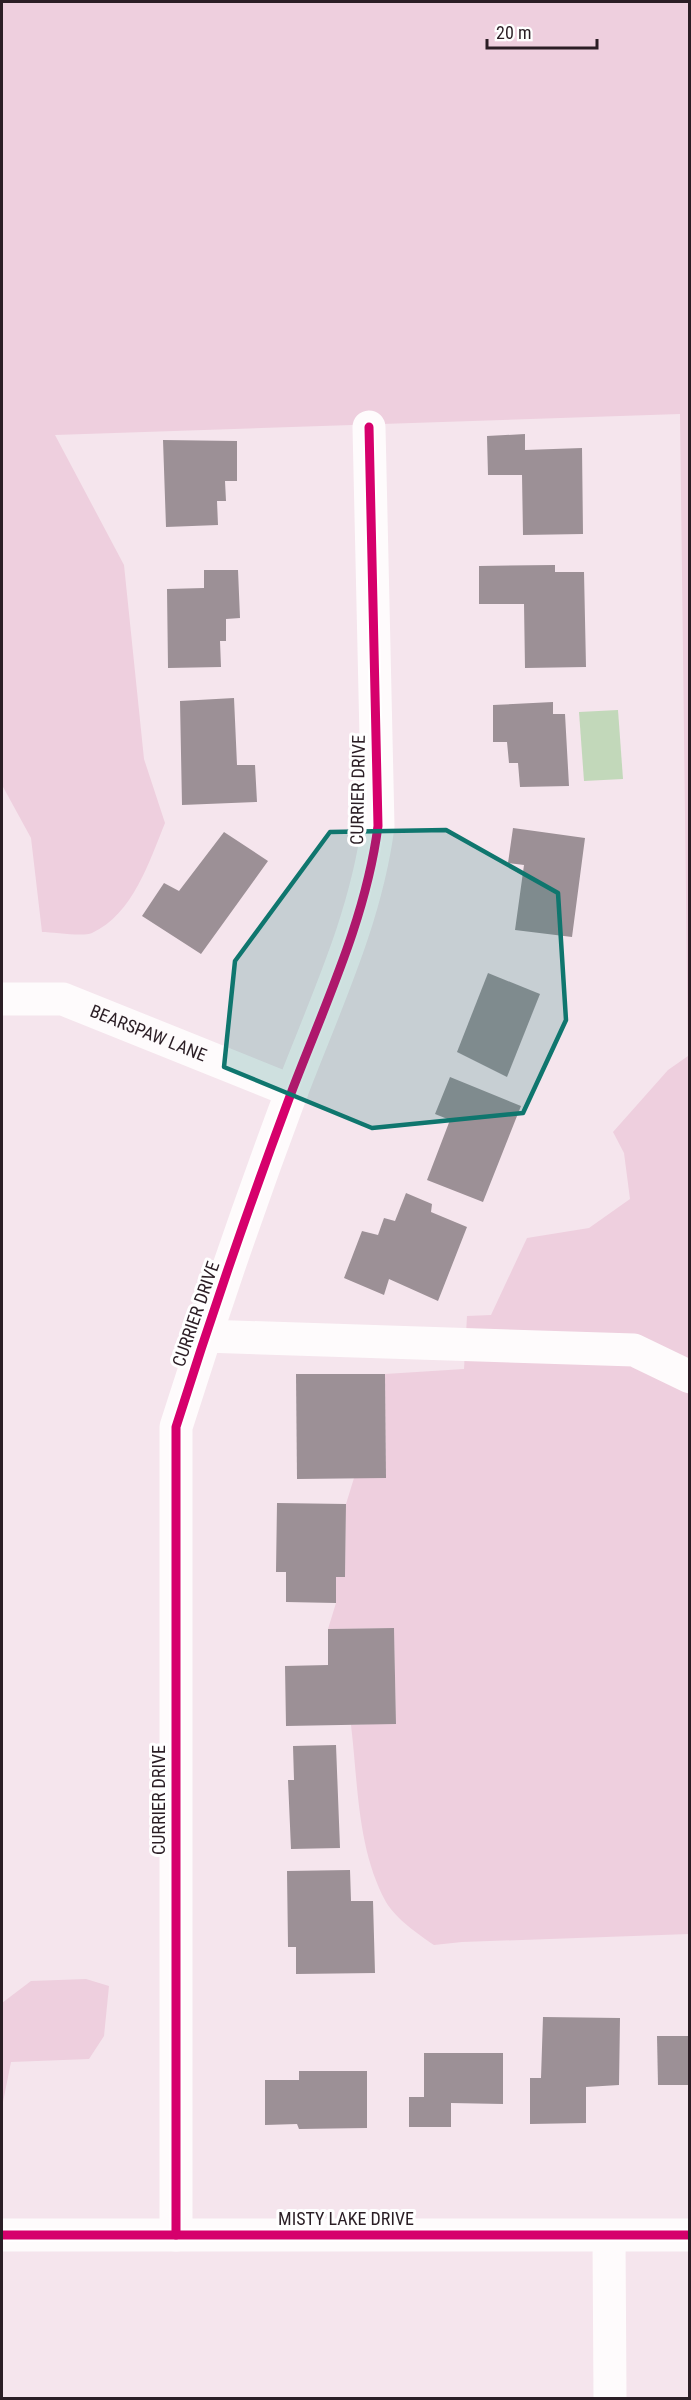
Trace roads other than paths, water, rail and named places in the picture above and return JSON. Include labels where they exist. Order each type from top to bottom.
[{"type":"street","name":"CURRIER DRIVE","points":[[176,2235],[176,1427],[204,1336],[292,1091],[362,909],[372,868],[378,825],[369,427]]},
{"type":"street","name":"BEARSPAW LANE","points":[[2,999],[63,999],[292,1091]]},
{"type":"street","points":[[204,1336],[634,1350],[690,1377]]},
{"type":"street","name":"MISTY LAKE DRIVE","points":[[2,2235],[690,2235]]},
{"type":"street","points":[[609,2236],[610,2398]]}]
